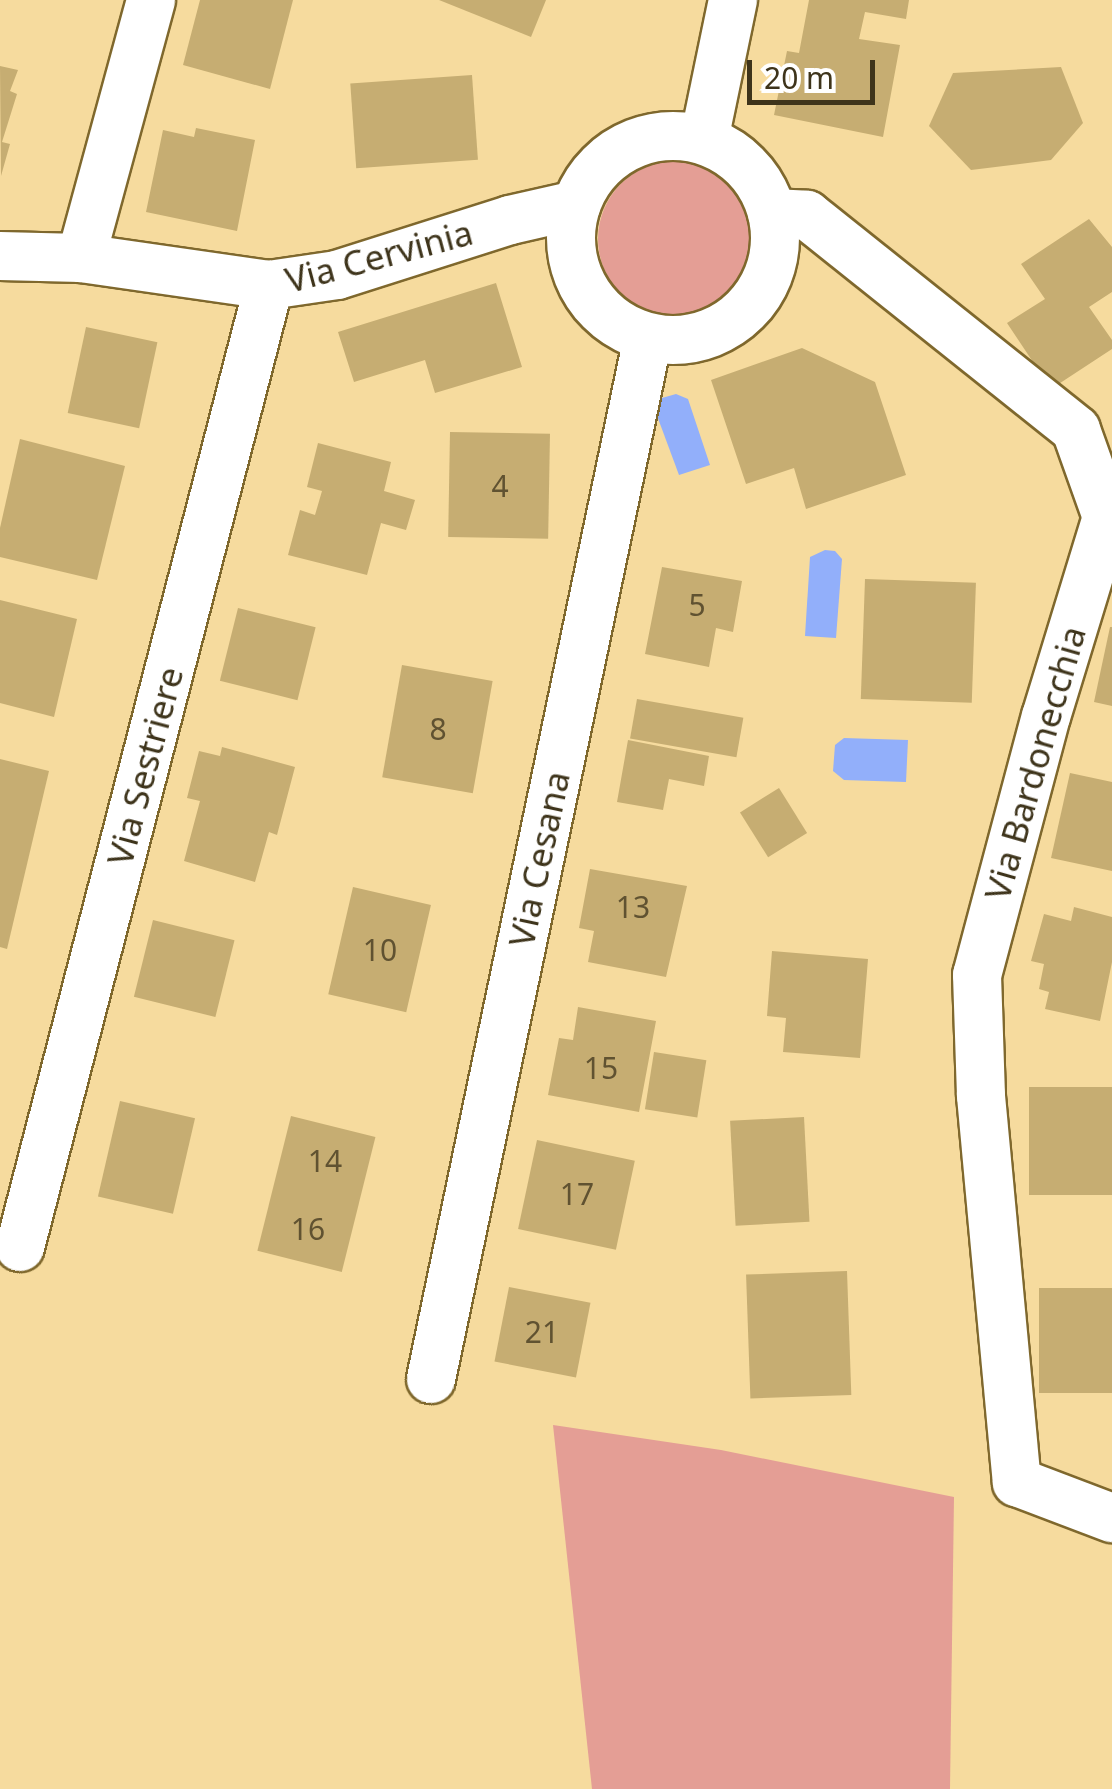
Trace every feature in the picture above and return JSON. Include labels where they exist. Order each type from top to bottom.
[{"type":"street","points":[[81,258],[151,0]]},
{"type":"street","points":[[704,140],[733,0]]},
{"type":"street","points":[[672,136],[704,140],[734,156],[758,181],[772,212],[776,246],[771,264],[766,281],[746,310],[717,331],[683,341],[648,338],[617,324],[591,300],[573,253],[571,236],[576,205],[591,177],[614,155],[642,141],[672,136]]},
{"type":"street","name":"Via Cervinia","points":[[0,256],[81,258],[270,285],[338,275],[510,220],[576,205]]},
{"type":"street","name":"Via Bardonecchia","points":[[772,212],[807,215],[1076,430],[1107,517],[1046,716],[977,976],[981,1096],[1017,1482],[1112,1518]]},
{"type":"street","name":"Via Sestriere","points":[[20,1247],[270,285]]},
{"type":"street","name":"Via Cesana","points":[[431,1379],[648,338]]},
{"type":"shaded area","points":[[676,161],[706,167],[731,184],[748,209],[754,239],[748,269],[731,294],[706,311],[676,317],[646,311],[621,294],[604,269],[598,239],[604,209],[621,184],[646,167]]},
{"type":"shaded area","points":[[553,1425],[721,1450],[954,1497],[950,1789],[592,1789]]},
{"type":"water","points":[[676,394],[688,399],[710,465],[679,475],[656,413],[662,398]]},
{"type":"water","points":[[825,550],[835,551],[842,559],[836,638],[805,636],[810,557]]},
{"type":"water","points":[[844,738],[908,740],[906,782],[844,780],[833,771],[835,745]]},
{"type":"building","points":[[200,0],[293,0],[270,89],[183,65]]},
{"type":"building","points":[[439,0],[546,0],[531,37]]},
{"type":"building","points":[[809,0],[909,0],[906,19],[865,12],[859,39],[900,45],[883,137],[774,115],[787,51],[799,53]]},
{"type":"building","points":[[0,66],[18,70],[10,91],[17,94],[2,142],[10,144],[1,176]]},
{"type":"building","points":[[1061,67],[1083,123],[1051,160],[971,170],[929,126],[953,73]]},
{"type":"building","points":[[472,75],[478,160],[356,168],[350,84]]},
{"type":"building","points":[[196,128],[255,140],[237,231],[146,212],[163,130],[194,137]]},
{"type":"building","points":[[1089,219],[1112,247],[1112,292],[1089,307],[1112,340],[1112,349],[1051,389],[1007,323],[1045,299],[1021,264]]},
{"type":"building","points":[[496,283],[522,367],[435,393],[425,360],[354,382],[338,332]]},
{"type":"building","points":[[86,327],[157,342],[139,428],[68,413]]},
{"type":"building","points":[[802,348],[875,382],[906,475],[806,509],[794,468],[746,484],[711,380]]},
{"type":"building","points":[[450,432],[550,434],[548,539],[448,537]]},
{"type":"building","points":[[20,439],[125,466],[97,580],[0,557],[0,528]]},
{"type":"building","points":[[318,443],[391,462],[384,491],[415,500],[406,530],[381,523],[367,575],[288,555],[300,510],[315,515],[322,491],[307,487]]},
{"type":"building","points":[[662,567],[742,581],[733,632],[716,628],[709,667],[645,654]]},
{"type":"building","points":[[865,579],[976,583],[972,703],[861,699]]},
{"type":"building","points":[[0,600],[77,619],[54,717],[0,703]]},
{"type":"building","points":[[238,608],[316,627],[297,700],[220,681]]},
{"type":"building","points":[[1112,627],[1112,706],[1094,702]]},
{"type":"building","points":[[402,665],[493,681],[473,793],[382,777]]},
{"type":"building","points":[[637,699],[743,718],[736,757],[630,738]]},
{"type":"building","points":[[628,740],[709,756],[704,786],[669,779],[663,810],[617,802]]},
{"type":"building","points":[[222,747],[295,767],[277,835],[269,832],[255,882],[184,861],[200,801],[187,798],[199,751],[220,756]]},
{"type":"building","points":[[0,759],[49,771],[7,949],[0,947]]},
{"type":"building","points":[[1070,773],[1112,782],[1112,871],[1051,858]]},
{"type":"building","points":[[779,788],[807,833],[768,857],[740,812]]},
{"type":"building","points":[[590,869],[687,886],[666,977],[588,962],[594,931],[579,928]]},
{"type":"building","points":[[353,887],[431,905],[406,1012],[328,994]]},
{"type":"building","points":[[1074,907],[1112,917],[1112,962],[1100,1021],[1045,1009],[1049,992],[1039,989],[1044,964],[1031,961],[1044,914],[1071,921]]},
{"type":"building","points":[[153,920],[235,940],[215,1017],[134,997]]},
{"type":"building","points":[[772,951],[868,959],[860,1058],[783,1052],[786,1018],[767,1016]]},
{"type":"building","points":[[578,1007],[656,1021],[639,1112],[548,1095],[559,1038],[573,1040]]},
{"type":"building","points":[[654,1052],[706,1060],[697,1118],[645,1109]]},
{"type":"building","points":[[1029,1087],[1112,1087],[1112,1195],[1029,1195]]},
{"type":"building","points":[[120,1101],[195,1118],[173,1214],[98,1196]]},
{"type":"building","points":[[291,1116],[375,1137],[342,1272],[257,1251]]},
{"type":"building","points":[[804,1117],[809,1222],[736,1226],[730,1121]]},
{"type":"building","points":[[537,1140],[635,1161],[616,1250],[518,1229]]},
{"type":"building","points":[[847,1271],[851,1395],[750,1398],[746,1275]]},
{"type":"building","points":[[509,1287],[590,1303],[576,1377],[494,1362]]},
{"type":"building","points":[[1039,1288],[1112,1288],[1112,1393],[1039,1393]]}]
